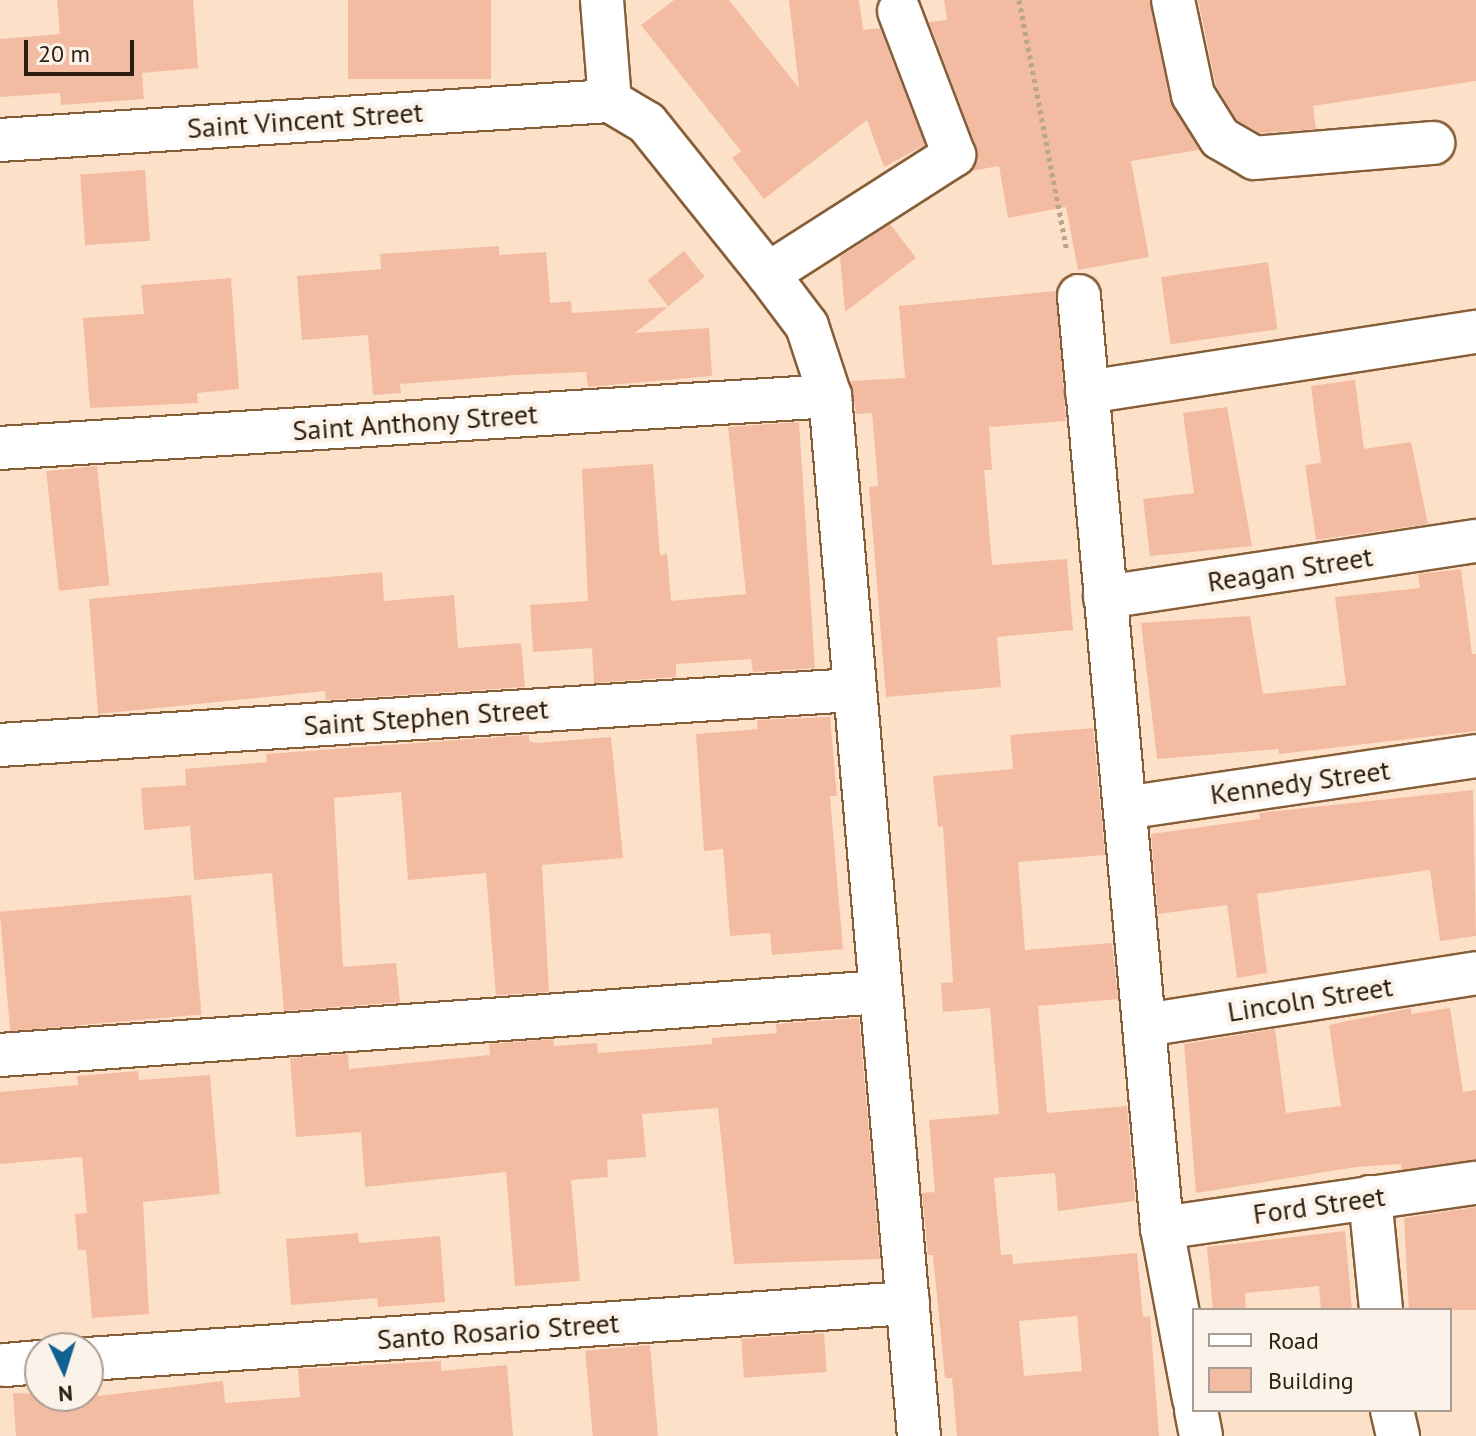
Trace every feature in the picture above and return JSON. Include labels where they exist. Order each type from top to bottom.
[{"type":"street","points":[[602,0],[610,101],[647,123],[807,326],[830,396],[852,690],[919,1436]]},
{"type":"street","points":[[1173,0],[1193,95],[1220,138],[1254,158],[1433,143]]},
{"type":"street","points":[[768,274],[954,155],[899,11]]},
{"type":"street","name":"Saint Vincent Street","points":[[0,140],[610,101]]},
{"type":"street","points":[[1079,296],[1162,1228],[1192,1388]]},
{"type":"street","points":[[1087,392],[1476,332]]},
{"type":"street","name":"Saint Anthony Street","points":[[0,448],[830,396]]},
{"type":"street","name":"Reagan Street","points":[[1105,597],[1476,541]]},
{"type":"street","name":"Saint Stephen Street","points":[[0,745],[852,690]]},
{"type":"street","name":"Kennedy Street","points":[[1125,808],[1476,756]]},
{"type":"street","name":"Lincoln Street","points":[[1145,1025],[1476,973]]},
{"type":"street","points":[[0,1055],[880,992]]},
{"type":"street","name":"Ford Street","points":[[1162,1228],[1476,1183]]},
{"type":"street","points":[[1370,1197],[1381,1308]]},
{"type":"street","name":"Santo Rosario Street","points":[[104,1358],[908,1303]]},
{"type":"street","points":[[1196,1412],[1201,1436]]},
{"type":"street","points":[[1392,1412],[1398,1436]]},
{"type":"path","points":[[1019,0],[1067,251]]},
{"type":"building","points":[[57,0],[193,0],[198,68],[142,73],[144,99],[61,105],[60,93],[0,97],[0,39],[60,34]]},
{"type":"building","points":[[348,0],[491,0],[491,79],[348,79]]},
{"type":"building","points":[[674,0],[729,0],[799,88],[789,0],[859,0],[863,30],[880,28],[925,145],[884,167],[867,120],[764,199],[732,158],[741,151],[641,25]]},
{"type":"building","points":[[944,0],[1150,0],[1170,100],[1199,150],[1131,161],[1149,257],[1078,270],[1066,207],[1008,218],[999,166],[971,171],[976,146],[929,22],[947,20]]},
{"type":"building","points":[[1198,0],[1476,0],[1476,81],[1313,106],[1316,129],[1260,133],[1237,120],[1216,86]]},
{"type":"building","points":[[145,170],[150,241],[85,245],[80,175]]},
{"type":"building","points":[[890,224],[916,258],[845,312],[840,257]]},
{"type":"building","points":[[499,246],[499,255],[546,252],[550,303],[571,301],[572,313],[668,307],[635,333],[709,328],[712,376],[588,387],[586,372],[516,375],[400,384],[401,393],[373,395],[368,335],[302,340],[297,276],[381,269],[380,254]]},
{"type":"building","points":[[684,251],[705,277],[668,306],[647,281]]},
{"type":"building","points":[[1268,262],[1277,329],[1171,344],[1161,277]]},
{"type":"building","points":[[231,278],[239,389],[197,393],[198,403],[90,408],[83,318],[144,314],[141,285]]},
{"type":"building","points":[[1056,291],[1066,421],[989,427],[992,470],[984,470],[992,565],[1067,559],[1073,630],[997,637],[1001,687],[886,697],[869,487],[878,486],[872,413],[856,414],[851,381],[905,378],[899,306]]},
{"type":"building","points":[[1355,380],[1364,449],[1411,442],[1428,524],[1316,540],[1305,465],[1321,463],[1311,386]]},
{"type":"building","points":[[1227,407],[1252,546],[1150,556],[1143,499],[1194,493],[1183,413]]},
{"type":"building","points":[[799,422],[815,668],[753,672],[751,659],[676,664],[676,677],[594,683],[592,648],[533,652],[530,605],[588,601],[582,469],[653,464],[660,555],[667,554],[671,601],[746,594],[728,427]]},
{"type":"building","points":[[97,466],[110,585],[59,591],[46,471]]},
{"type":"building","points":[[1461,569],[1472,654],[1476,654],[1476,731],[1279,754],[1278,749],[1157,759],[1141,623],[1250,616],[1263,694],[1346,685],[1335,597],[1420,588],[1418,574]]},
{"type":"building","points":[[382,572],[384,601],[454,595],[458,648],[521,643],[525,687],[326,700],[325,691],[98,714],[89,599]]},
{"type":"building","points":[[830,717],[837,796],[830,796],[843,949],[772,955],[770,933],[730,936],[723,849],[704,851],[696,734],[758,729],[757,720]]},
{"type":"building","points":[[1093,728],[1105,855],[1018,862],[1025,950],[1112,943],[1118,999],[1038,1006],[1047,1113],[1127,1106],[1135,1201],[1058,1211],[1055,1173],[994,1178],[1001,1255],[1012,1254],[1013,1264],[1137,1253],[1143,1317],[1150,1316],[1159,1436],[957,1436],[952,1378],[945,1378],[933,1255],[928,1255],[922,1193],[935,1192],[929,1120],[999,1114],[990,1008],[943,1012],[941,983],[953,982],[943,826],[938,827],[933,776],[1013,769],[1010,735]],"holes":[[[1077,1316],[1082,1371],[1024,1376],[1019,1321]]]},
{"type":"building","points":[[529,735],[529,741],[537,743],[611,737],[623,858],[542,865],[549,992],[496,995],[486,873],[408,880],[401,792],[334,798],[343,967],[396,963],[400,1002],[284,1011],[272,873],[194,880],[190,826],[144,830],[141,788],[186,785],[185,769],[267,762],[266,754]]},
{"type":"building","points":[[1473,790],[1476,936],[1440,941],[1430,870],[1257,894],[1267,973],[1237,978],[1227,905],[1158,914],[1151,834],[1260,819],[1259,813]]},
{"type":"building","points":[[191,895],[201,1015],[10,1031],[0,912]]},
{"type":"building","points":[[1411,1008],[1411,1014],[1450,1008],[1463,1092],[1476,1090],[1476,1160],[1401,1170],[1401,1164],[1356,1167],[1196,1193],[1184,1044],[1275,1029],[1286,1113],[1341,1106],[1329,1025]]},
{"type":"building","points":[[859,1018],[880,1259],[734,1264],[718,1108],[642,1114],[646,1157],[607,1160],[608,1177],[571,1180],[580,1281],[515,1286],[506,1172],[365,1187],[361,1132],[296,1137],[290,1058],[348,1054],[349,1069],[490,1055],[489,1044],[553,1039],[554,1046],[597,1043],[598,1053],[712,1044],[712,1038],[777,1033],[776,1024]]},
{"type":"building","points":[[138,1071],[139,1080],[210,1075],[220,1194],[143,1202],[149,1314],[92,1318],[86,1250],[78,1250],[75,1214],[87,1213],[82,1157],[0,1164],[0,1092],[78,1085],[77,1076]]},
{"type":"building","points":[[1476,1207],[1476,1310],[1409,1308],[1404,1218]]},
{"type":"building","points":[[1345,1231],[1352,1308],[1321,1308],[1319,1286],[1245,1293],[1246,1308],[1213,1308],[1207,1247]]},
{"type":"building","points":[[358,1233],[359,1243],[440,1236],[445,1302],[378,1307],[377,1298],[291,1305],[286,1239]]},
{"type":"building","points":[[824,1333],[827,1372],[744,1378],[741,1339]]},
{"type":"building","points":[[650,1345],[658,1436],[593,1436],[585,1351]]},
{"type":"building","points":[[441,1361],[441,1371],[507,1365],[513,1436],[16,1436],[13,1393],[24,1393],[24,1412],[104,1412],[104,1395],[223,1381],[225,1403],[300,1397],[298,1369]]}]
